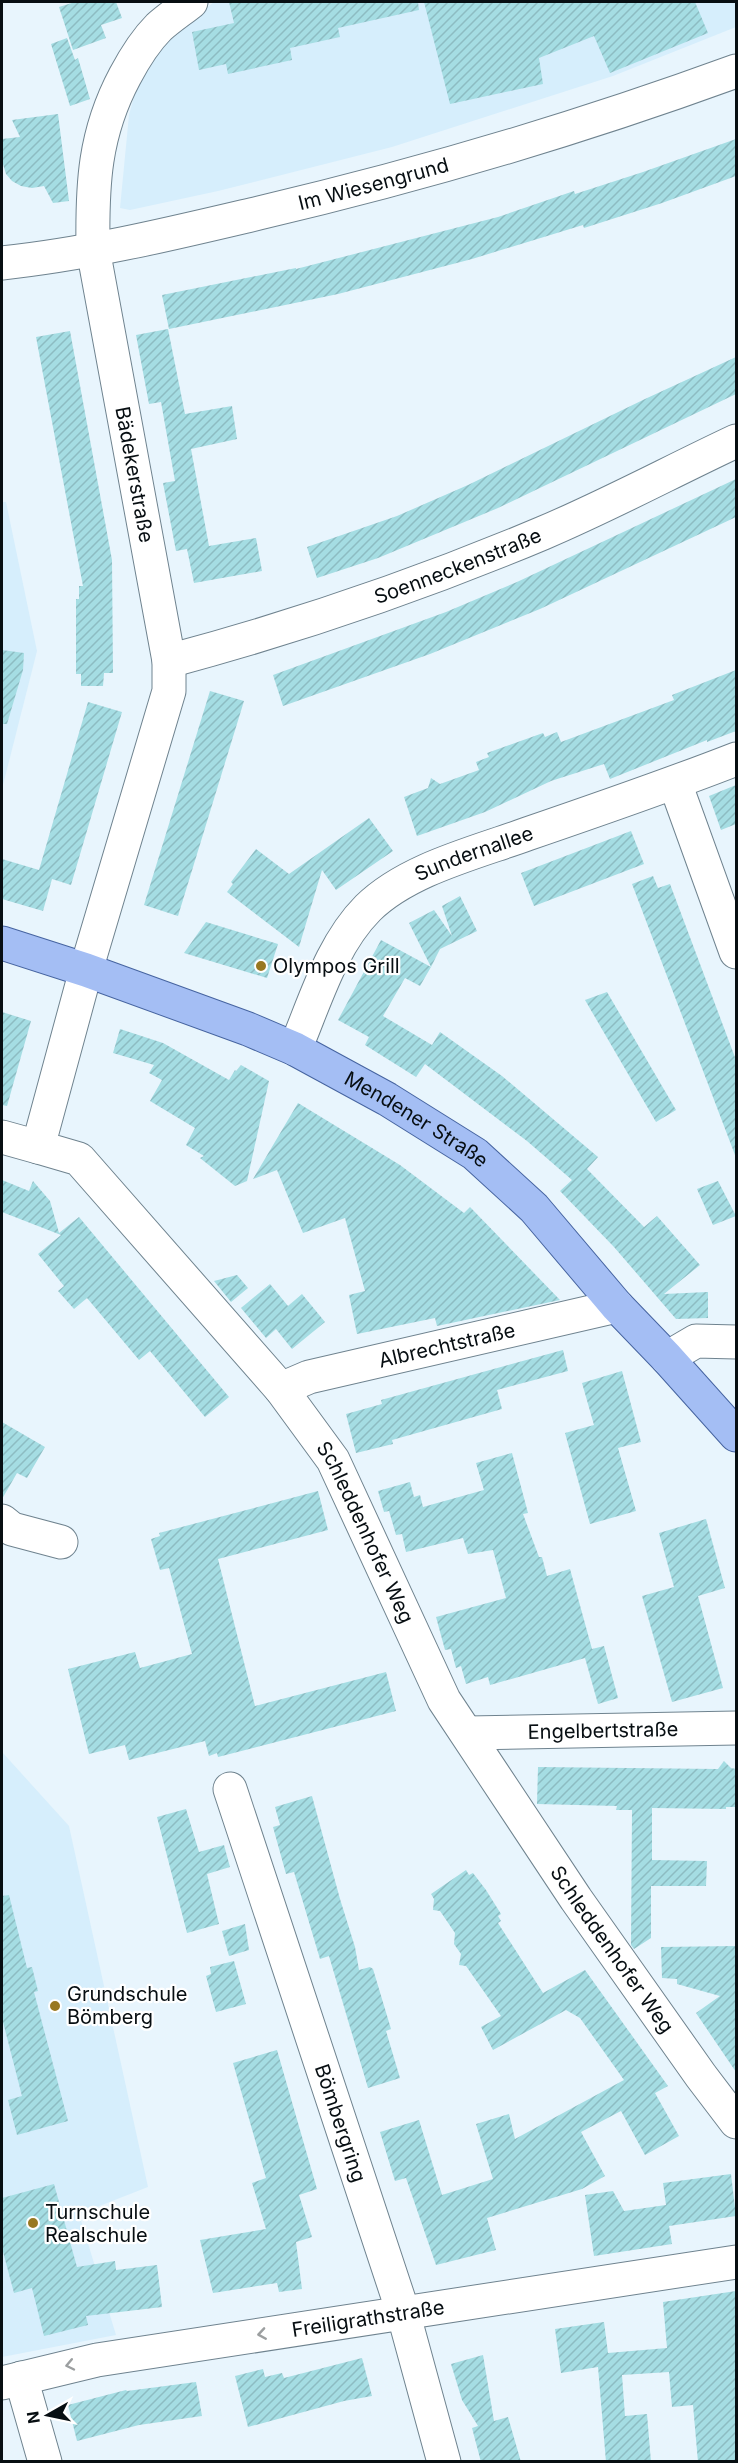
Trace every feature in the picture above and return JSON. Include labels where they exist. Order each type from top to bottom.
[{"type":"main road","name":"Mendener Straße","points":[[2,942],[86,970],[295,1049],[387,1099],[475,1154],[534,1208],[617,1306],[736,1435]]},
{"type":"street","name":"Bädekerstraße","points":[[86,970],[170,690],[169,661],[93,249],[92,216],[96,154],[113,97],[135,57],[158,29],[191,2]]},
{"type":"street","name":"Im Wiesengrund","points":[[2,263],[93,249],[250,215],[430,170],[584,123],[736,71]]},
{"type":"street","name":"Soenneckenstraße","points":[[169,661],[249,639],[377,597],[532,537],[736,441]]},
{"type":"street","name":"Sundernallee","points":[[295,1049],[326,973],[350,930],[368,908],[395,886],[448,862],[675,783],[736,759]]},
{"type":"street","points":[[675,783],[736,952]]},
{"type":"street","points":[[38,1147],[86,970]]},
{"type":"street","name":"Schleddenhofer Weg","points":[[2,1137],[79,1159],[281,1389],[333,1460],[444,1700],[576,1899],[736,2122]]},
{"type":"street","name":"Albrechtstraße","points":[[281,1389],[309,1377],[617,1306]]},
{"type":"street","points":[[667,1358],[696,1341],[736,1342]]},
{"type":"street","points":[[2,1521],[12,1529],[61,1542]]},
{"type":"street","name":"Engelbertstraße","points":[[468,1733],[736,1728]]},
{"type":"street","name":"Bömbergring","points":[[230,1789],[403,2312],[444,2462]]},
{"type":"street","name":"Freiligrathstraße","points":[[11,2381],[97,2360],[736,2262]]},
{"type":"street","points":[[11,2381],[45,2462]]},
{"type":"shaded area","points":[[214,2],[736,2],[736,27],[613,76],[392,147],[218,191],[130,210],[120,208],[129,115],[141,71],[162,42]]},
{"type":"shaded area","points":[[2,502],[6,502],[37,651],[2,789]]},
{"type":"shaded area","name":"Grundschule Bömberg","points":[[2,1752],[69,1826],[148,2187],[79,2214],[116,2335],[2,2357]]},
{"type":"building","points":[[75,2],[116,2],[122,18],[101,25],[106,38],[73,50],[59,7]]},
{"type":"building","points":[[229,2],[418,2],[419,10],[338,28],[340,37],[290,48],[292,60],[228,74],[226,64],[199,70],[192,32],[234,23]]},
{"type":"building","points":[[424,2],[695,2],[708,33],[610,73],[594,36],[539,58],[543,84],[450,104]]},
{"type":"building","points":[[67,38],[75,60],[78,58],[90,99],[70,106],[51,44]]},
{"type":"building","points":[[58,114],[69,201],[53,203],[44,186],[32,188],[21,186],[6,174],[2,161],[2,139],[20,137],[12,120]]},
{"type":"building","points":[[736,139],[736,176],[662,203],[584,228],[583,225],[472,259],[338,294],[169,329],[162,295],[296,269],[498,217],[574,191],[575,194],[643,172]]},
{"type":"building","points":[[168,329],[185,414],[232,406],[237,439],[191,449],[209,546],[256,538],[262,571],[194,583],[187,549],[176,551],[163,483],[175,481],[161,402],[149,404],[136,335]]},
{"type":"building","points":[[70,331],[112,560],[113,673],[104,673],[103,686],[81,686],[81,674],[76,674],[76,599],[79,599],[79,586],[83,586],[36,337]]},
{"type":"building","points":[[736,357],[736,394],[498,508],[378,558],[317,578],[307,547],[397,516],[468,485]]},
{"type":"building","points":[[736,479],[736,517],[540,609],[430,654],[283,706],[273,675],[446,612],[517,582]]},
{"type":"building","points":[[2,650],[24,653],[23,670],[7,724],[2,724]]},
{"type":"building","points":[[736,670],[736,731],[707,742],[707,740],[610,779],[604,764],[551,781],[485,812],[417,836],[404,797],[428,788],[431,778],[440,784],[479,770],[476,762],[489,757],[487,753],[543,733],[545,737],[557,732],[561,742],[674,700],[672,695]]},
{"type":"building","points":[[210,691],[244,701],[178,916],[144,905]]},
{"type":"building","points":[[88,702],[122,712],[71,885],[52,879],[43,911],[2,899],[2,859],[39,870]]},
{"type":"building","points":[[736,785],[736,824],[721,830],[709,796]]},
{"type":"building","points":[[369,818],[393,851],[336,890],[322,870],[299,947],[227,892],[233,884],[231,882],[256,849],[289,874]]},
{"type":"building","points":[[631,831],[644,864],[534,906],[521,873]]},
{"type":"building","points":[[653,876],[658,888],[670,884],[736,1060],[736,1155],[632,884]]},
{"type":"building","points":[[460,896],[477,931],[440,949],[431,967],[409,923],[434,910],[452,936],[442,906]]},
{"type":"building","points":[[206,922],[278,944],[267,978],[184,953]]},
{"type":"building","points":[[381,940],[431,967],[420,986],[405,978],[383,1016],[432,1045],[440,1032],[502,1076],[598,1157],[587,1169],[644,1227],[657,1216],[700,1265],[664,1294],[708,1292],[708,1318],[676,1319],[614,1247],[560,1191],[572,1180],[527,1141],[425,1064],[416,1077],[365,1045],[369,1037],[338,1020]]},
{"type":"building","points":[[607,992],[676,1110],[656,1122],[585,1000]]},
{"type":"building","points":[[2,1012],[31,1021],[7,1106],[2,1105]]},
{"type":"building","points":[[120,1029],[163,1043],[229,1080],[241,1065],[269,1081],[247,1181],[235,1186],[200,1158],[204,1156],[186,1145],[195,1128],[150,1101],[162,1080],[149,1073],[154,1065],[113,1053]]},
{"type":"building","points":[[298,1103],[400,1165],[464,1213],[470,1207],[560,1300],[437,1326],[435,1318],[357,1334],[349,1295],[365,1291],[345,1218],[303,1233],[277,1170],[253,1179]]},
{"type":"building","points":[[2,1180],[29,1191],[33,1181],[50,1201],[59,1233],[79,1217],[229,1397],[205,1417],[150,1351],[139,1360],[87,1298],[74,1309],[58,1291],[64,1286],[38,1254],[61,1235],[2,1212]]},
{"type":"building","points":[[718,1181],[736,1216],[713,1225],[697,1189]]},
{"type":"building","points":[[237,1275],[248,1288],[231,1302],[214,1281]]},
{"type":"building","points":[[270,1284],[288,1306],[302,1294],[325,1322],[292,1349],[276,1329],[266,1338],[241,1308]]},
{"type":"building","points":[[563,1350],[568,1371],[497,1390],[502,1409],[392,1440],[393,1444],[356,1453],[346,1414],[382,1404],[381,1400]]},
{"type":"building","points":[[622,1371],[641,1442],[618,1448],[636,1511],[590,1524],[565,1433],[594,1425],[582,1383]]},
{"type":"building","points":[[2,1422],[45,1447],[27,1478],[17,1473],[2,1499]]},
{"type":"building","points":[[512,1453],[528,1513],[523,1514],[539,1557],[542,1557],[547,1576],[570,1569],[592,1649],[604,1646],[618,1698],[598,1704],[585,1658],[490,1685],[488,1677],[466,1684],[461,1666],[456,1668],[451,1649],[445,1650],[436,1617],[506,1598],[493,1550],[468,1554],[463,1538],[406,1552],[402,1534],[396,1535],[389,1511],[384,1512],[378,1491],[410,1482],[414,1497],[420,1495],[423,1507],[484,1490],[476,1463]]},
{"type":"building","points":[[318,1491],[328,1530],[218,1559],[255,1706],[386,1672],[396,1711],[218,1757],[217,1753],[209,1756],[205,1741],[129,1760],[125,1745],[89,1754],[68,1669],[135,1652],[140,1668],[192,1654],[169,1568],[160,1570],[151,1539],[160,1536],[159,1533]]},
{"type":"building","points":[[706,1519],[725,1588],[698,1596],[723,1688],[672,1702],[642,1596],[674,1587],[659,1533]]},
{"type":"building","points":[[724,1761],[731,1768],[736,1769],[736,1807],[726,1807],[726,1809],[652,1808],[652,1860],[707,1861],[706,1886],[651,1886],[651,1938],[634,1949],[631,1945],[632,1810],[616,1810],[617,1806],[537,1804],[538,1767],[718,1769]]},
{"type":"building","points":[[312,1796],[355,1947],[359,1970],[370,1967],[373,1969],[391,2029],[386,2031],[400,2078],[368,2088],[329,1956],[320,1959],[294,1872],[286,1874],[273,1827],[280,1825],[275,1807]]},
{"type":"building","points":[[186,1809],[199,1852],[224,1845],[230,1867],[207,1874],[219,1924],[187,1933],[157,1817]]},
{"type":"building","points":[[466,1870],[469,1875],[473,1873],[486,1890],[501,1914],[498,1916],[501,1921],[498,1923],[543,1993],[585,1970],[668,2086],[655,2093],[679,2136],[645,2155],[621,2111],[581,2132],[605,2176],[582,2189],[487,2218],[496,2250],[436,2265],[406,2178],[395,2181],[380,2132],[419,2120],[442,2195],[493,2179],[476,2124],[509,2114],[515,2139],[624,2080],[580,2018],[566,2010],[493,2050],[481,2027],[501,2016],[466,1966],[459,1965],[461,1954],[454,1944],[455,1933],[440,1911],[433,1910],[434,1899],[431,1894]]},
{"type":"building","points":[[9,1895],[27,1968],[32,1967],[38,1991],[34,1992],[68,2121],[17,2135],[8,2100],[22,2096],[2,2018],[2,1896]]},
{"type":"building","points":[[245,1924],[249,1950],[229,1956],[222,1931]]},
{"type":"building","points":[[736,1946],[736,2072],[696,2013],[720,1996],[677,1984],[677,1979],[662,1978],[661,1947]]},
{"type":"building","points":[[234,1961],[246,2004],[216,2012],[206,1976],[211,1974],[210,1967]]},
{"type":"building","points":[[277,2050],[317,2189],[299,2195],[312,2237],[296,2242],[302,2289],[279,2292],[277,2283],[213,2293],[200,2240],[266,2229],[252,2183],[266,2178],[233,2063]]},
{"type":"building","points":[[731,2174],[736,2216],[669,2226],[672,2244],[594,2256],[585,2195],[613,2191],[624,2211],[666,2205],[663,2183]]},
{"type":"building","points":[[54,2184],[77,2267],[115,2261],[116,2270],[157,2265],[162,2307],[86,2316],[88,2325],[44,2336],[32,2288],[14,2293],[2,2248],[2,2198]]},
{"type":"building","points":[[736,2291],[736,2462],[698,2462],[693,2405],[672,2407],[669,2372],[622,2375],[625,2416],[647,2414],[651,2462],[606,2462],[598,2367],[561,2373],[555,2329],[604,2322],[608,2353],[667,2348],[663,2302]]},
{"type":"building","points":[[483,2355],[494,2421],[508,2417],[521,2462],[481,2462],[472,2428],[478,2426],[462,2400],[451,2364]]},
{"type":"building","points":[[362,2358],[372,2396],[344,2401],[248,2427],[235,2376],[263,2369],[265,2377],[282,2373],[284,2378]]},
{"type":"building","points":[[196,2382],[202,2416],[139,2425],[77,2441],[68,2405],[126,2390]]},
{"type":"place","name":"Olympos Grill","points":[[261,966]]},
{"type":"place","name":"Grundschule Bömberg","points":[[55,2006]]},
{"type":"place","name":"Turnschule Realschule","points":[[33,2223]]}]
